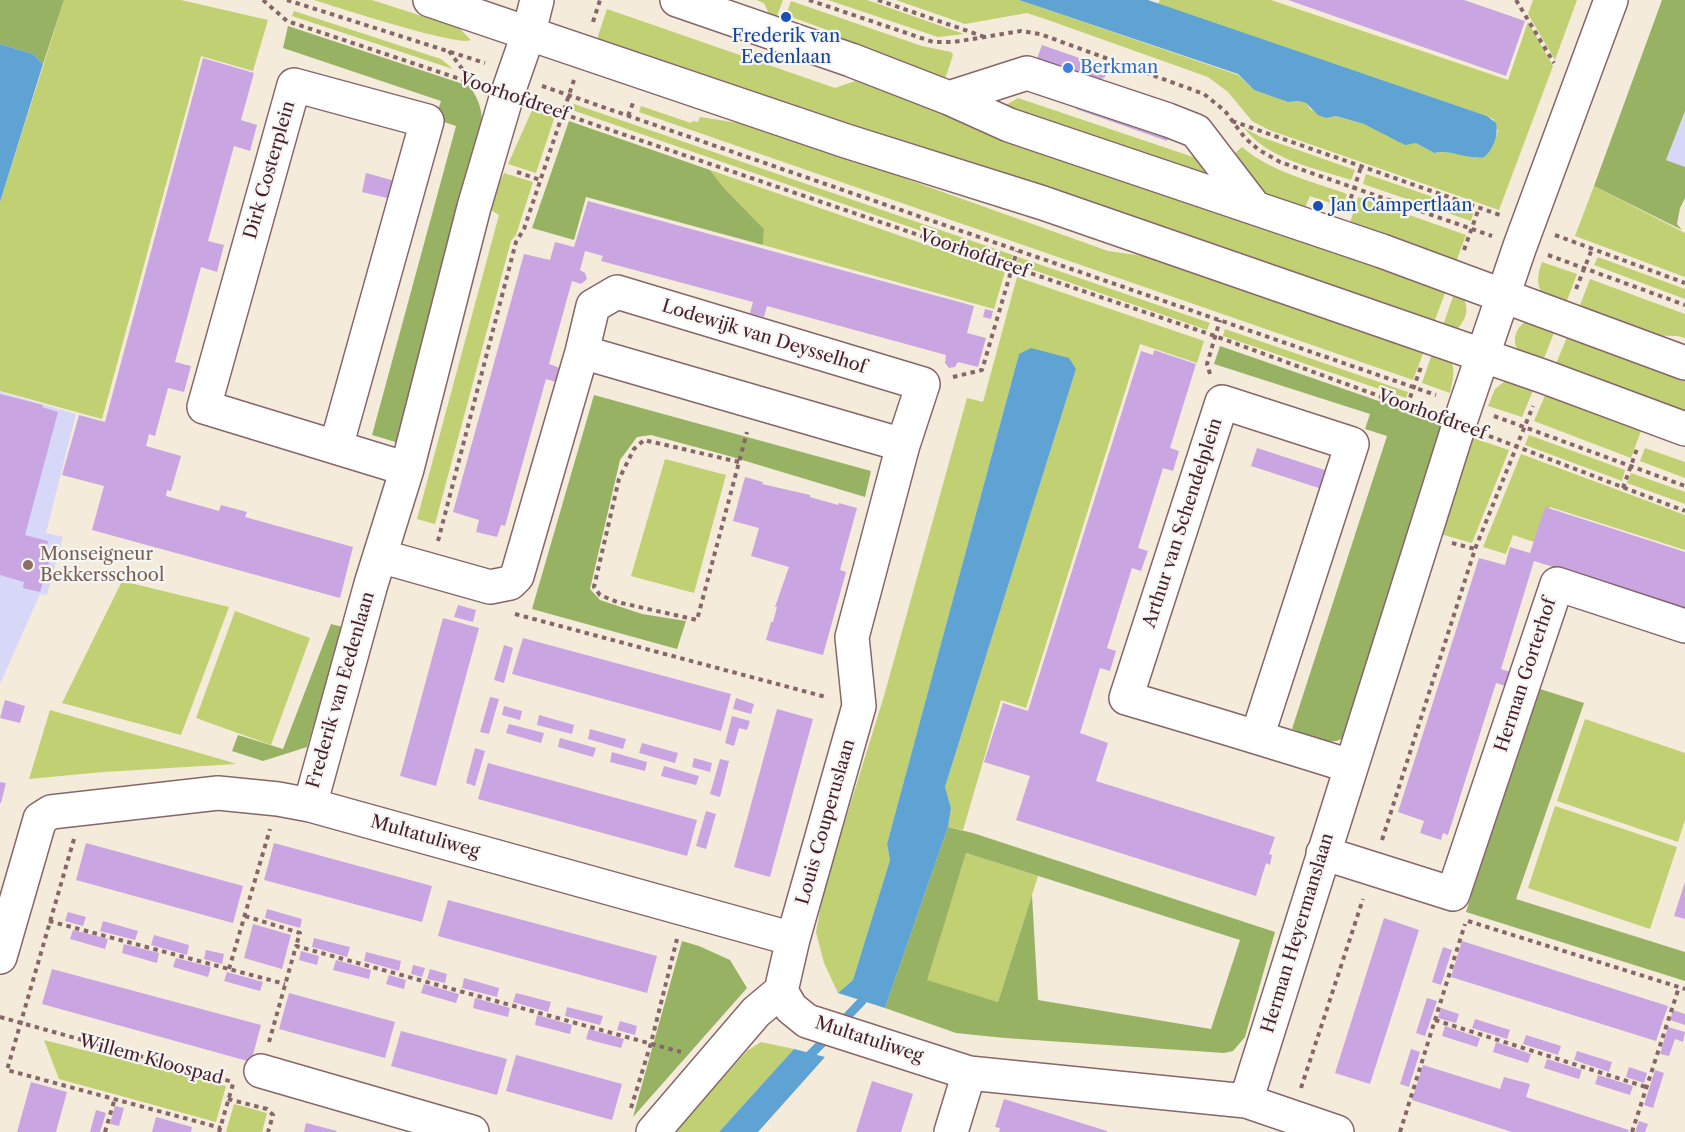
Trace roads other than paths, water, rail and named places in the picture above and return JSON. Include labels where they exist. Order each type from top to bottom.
[{"type":"street","points":[[430,0],[846,141],[1043,203],[1545,377],[1685,429]]},
{"type":"street","points":[[380,556],[408,469],[474,207],[537,0]]},
{"type":"street","points":[[677,0],[783,36],[949,98],[1010,125],[1504,295],[1685,363]]},
{"type":"street","points":[[1350,766],[1462,415],[1524,236],[1611,0]]},
{"type":"street","points":[[949,98],[1027,73],[1168,120],[1196,131],[1255,208]]},
{"type":"street","name":"Dirk Costerplein","points":[[336,447],[427,121],[294,85],[204,407],[408,469]]},
{"type":"street","name":"Lodewijk van Deysselhof","points":[[380,556],[490,587],[510,583],[517,576],[582,352],[593,306],[617,292],[923,384],[903,445]]},
{"type":"street","points":[[582,352],[903,445]]},
{"type":"street","name":"Arthur van Schendelplein","points":[[1257,737],[1352,444],[1222,402],[1126,698],[1350,766]]},
{"type":"street","name":"Louis Couperuslaan","points":[[793,939],[859,706],[852,637],[903,445]]},
{"type":"street","name":"Frederik van Eedenlaan","points":[[0,957],[40,819],[51,812],[218,793],[278,799],[310,805],[380,556]]},
{"type":"street","name":"Herman Gorterhof","points":[[1323,853],[1453,894],[1557,584],[1685,626]]},
{"type":"street","name":"Herman Heyermanslaan","points":[[1246,1101],[1350,766]]},
{"type":"street","name":"Multatuliweg","points":[[310,805],[793,939]]},
{"type":"street","points":[[642,1121],[781,991],[793,939]]},
{"type":"street","name":"Multatuliweg","points":[[781,991],[791,1008],[807,1021],[969,1073],[1246,1101],[1337,1132]]},
{"type":"street","points":[[951,1132],[969,1073]]},
{"type":"street","points":[[247,1076],[472,1132]]},
{"type":"water","points":[[1019,0],[1148,0],[1487,116],[1496,123],[1496,137],[1484,157],[1477,158],[1446,152],[1434,153],[1416,143],[1405,145],[1364,124],[1336,116],[1326,118],[1318,115],[1306,103],[1288,102],[1254,90],[1238,74]]},
{"type":"water","points":[[0,44],[33,54],[43,64],[0,202]]},
{"type":"water","points":[[1031,348],[1069,358],[1076,369],[945,787],[951,808],[948,827],[885,1008],[838,993],[853,980],[890,860],[887,844],[1019,354]]},
{"type":"water","points":[[794,1049],[825,1057],[758,1132],[719,1132]]},
{"type":"waterway","points":[[840,1024],[862,1001],[866,990]]},
{"type":"waterway","points":[[803,1062],[829,1036]]},
{"type":"place","name":"Frederik van Eedenlaan","points":[[786,17]]},
{"type":"place","name":"Berkman","points":[[1068,68]]},
{"type":"place","name":"Jan Campertlaan","points":[[1318,206]]},
{"type":"place","name":"Monseigneur Bekkersschool","points":[[28,565]]}]
